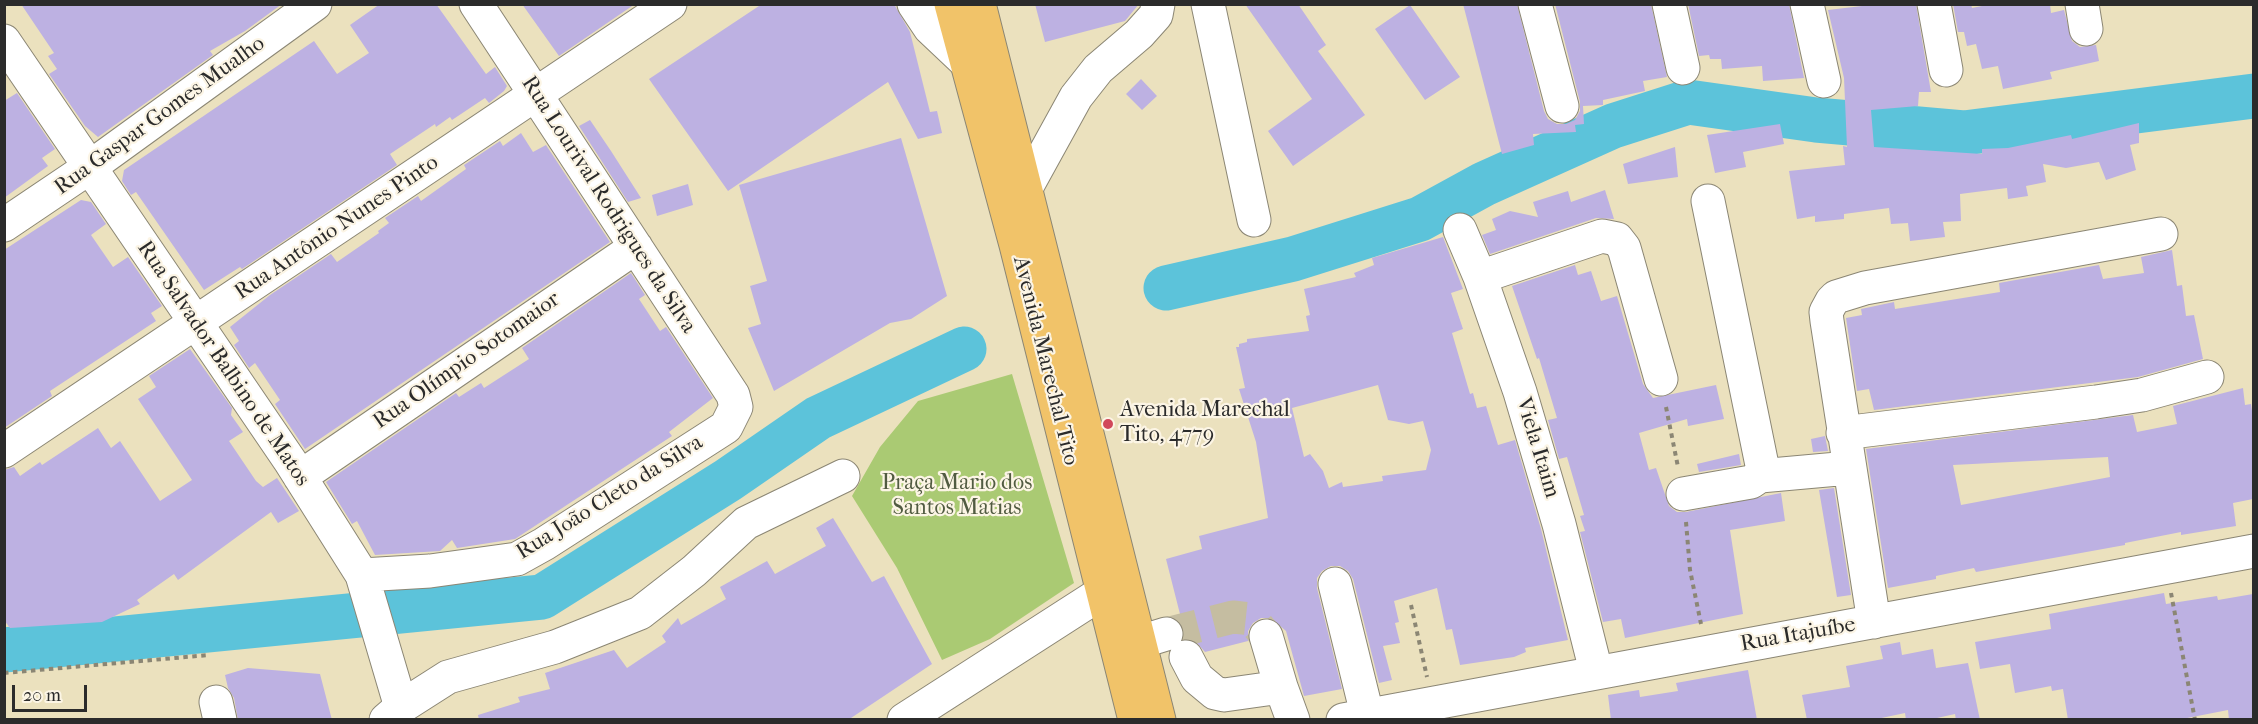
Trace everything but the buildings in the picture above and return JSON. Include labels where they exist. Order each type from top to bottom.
[{"type":"main road","name":"Avenida Marechal Tito","points":[[951,4],[1016,245],[1103,592],[1152,645]]},
{"type":"main road","name":"Avenida Marechal Tito","points":[[980,4],[1152,645],[1159,720]]},
{"type":"main road","name":"Avenida Marechal Tito","points":[[1135,720],[1152,645]]},
{"type":"main road","points":[[1143,720],[1127,655],[1152,645]]},
{"type":"street","name":"Rua Gaspar Gomes Mualho","points":[[4,225],[90,167],[315,4]]},
{"type":"street","name":"Rua Lourival Rodrigues da Silva","points":[[476,4],[733,395],[736,407]]},
{"type":"street","name":"Rua Antônio Nunes Pinto","points":[[4,451],[670,4]]},
{"type":"street","points":[[914,4],[930,28],[966,62]]},
{"type":"street","points":[[1027,186],[1076,96],[1098,69],[1139,34],[1156,15],[1158,4]]},
{"type":"street","points":[[1208,4],[1254,220]]},
{"type":"street","points":[[1535,4],[1562,105]]},
{"type":"street","points":[[1668,4],[1683,68]]},
{"type":"street","points":[[1808,4],[1824,81]]},
{"type":"street","points":[[1934,4],[1946,70]]},
{"type":"street","name":"Rua Salvador Balbino de Matos","points":[[4,41],[300,477],[365,585],[386,656],[394,713]]},
{"type":"street","points":[[1708,201],[1761,463],[1760,476]]},
{"type":"street","name":"Viela Itaim","points":[[1460,230],[1480,277],[1520,392],[1560,524],[1596,671]]},
{"type":"street","points":[[1874,622],[1827,321],[1826,312],[1836,297],[1864,288],[2161,234]]},
{"type":"street","points":[[1480,277],[1602,236],[1617,239],[1624,248],[1661,379]]},
{"type":"street","name":"Rua Olímpio Sotomaior","points":[[300,477],[636,247]]},
{"type":"street","points":[[1843,433],[2108,401],[2142,395],[2207,377]]},
{"type":"street","name":"Rua João Cleto da Silva","points":[[365,585],[440,570],[517,559],[726,427],[736,407]]},
{"type":"street","points":[[1683,494],[1751,482],[1760,476],[1849,468]]},
{"type":"street","points":[[394,713],[448,677],[555,647],[640,613],[694,571],[746,523],[843,477]]},
{"type":"street","name":"Rua Itajuíbe","points":[[1362,718],[1432,701],[1874,622],[2253,550]]},
{"type":"street","points":[[1335,584],[1362,718]]},
{"type":"street","points":[[904,720],[1103,592]]},
{"type":"street","points":[[1266,636],[1293,720]]},
{"type":"street","points":[[1152,645],[1215,693],[1234,694],[1281,687]]},
{"type":"path","points":[[1661,379],[1683,494],[1690,570],[1707,652]]},
{"type":"path","points":[[2170,588],[2195,720]]},
{"type":"path","points":[[1411,605],[1432,701]]},
{"type":"path","points":[[4,673],[209,655]]},
{"type":"green space","name":"Praça Mario dos Santos Matias","points":[[1012,374],[1074,583],[990,639],[942,660],[897,568],[852,496],[880,447],[918,401]]},
{"type":"waterway","points":[[1166,288],[1293,259],[1420,219],[1484,184],[1613,126],[1688,102],[1816,120],[1964,133],[2254,96]]},
{"type":"waterway","points":[[4,650],[542,597],[728,480],[818,418],[964,349]]},
{"type":"tunnel","points":[[1166,634],[1233,617],[1252,619],[1266,636]]},
{"type":"place","name":"Avenida Marechal Tito, 4779","points":[[1108,424]]}]
